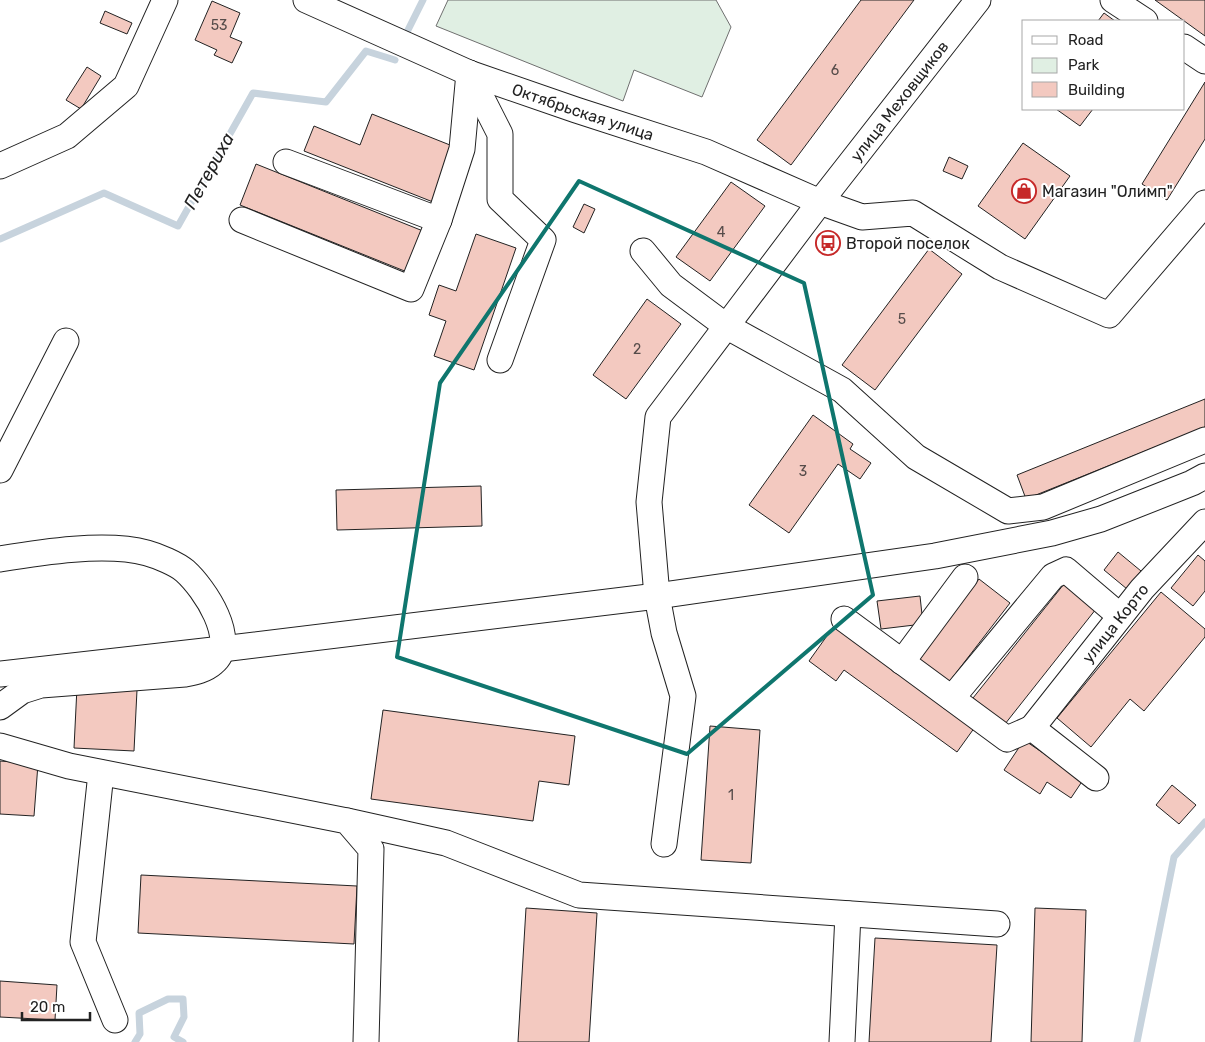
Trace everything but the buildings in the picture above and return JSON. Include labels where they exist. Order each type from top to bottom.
[{"type":"street","points":[[0,166],[67,136],[126,86],[165,0]]},
{"type":"street","name":"Октябрьская улица","points":[[306,0],[469,73],[706,152],[820,202],[862,217],[913,213],[1000,268],[1109,315],[1205,203]]},
{"type":"street","name":"улица Меховщиков","points":[[664,844],[683,696],[664,633],[657,596],[649,502],[658,417],[820,202],[978,0]]},
{"type":"street","points":[[1113,0],[1143,20]]},
{"type":"street","points":[[1185,48],[1205,61]]},
{"type":"street","points":[[242,220],[411,289],[439,220],[462,148],[469,73]]},
{"type":"street","points":[[469,73],[500,134],[500,199],[544,240],[500,360]]},
{"type":"street","points":[[286,162],[439,220]]},
{"type":"street","points":[[643,251],[671,284],[726,326],[842,390],[916,457],[1008,511],[1043,507],[1205,440]]},
{"type":"street","points":[[0,470],[66,341]]},
{"type":"street","points":[[0,674],[222,650],[657,596],[935,556],[1052,533],[1101,519],[1192,484],[1205,476]]},
{"type":"street","name":"улица Корто","points":[[1032,728],[1142,588],[1205,522]]},
{"type":"street","points":[[0,559],[32,554],[103,549],[147,553],[184,570],[203,590],[216,612],[222,635],[222,650],[214,662],[202,670],[185,674],[41,685],[22,691],[0,707]]},
{"type":"street","points":[[952,698],[1054,576],[1066,570],[1120,616]]},
{"type":"street","points":[[902,662],[965,577]]},
{"type":"street","points":[[844,619],[1007,738],[1032,728],[1096,778]]},
{"type":"street","points":[[0,746],[70,766],[347,821],[446,844],[579,895],[997,924]]},
{"type":"street","points":[[101,772],[83,942],[115,1020]]},
{"type":"street","points":[[347,821],[371,848],[366,1042]]},
{"type":"street","points":[[842,1042],[848,914]]},
{"type":"highlighted area","points":[[579,181],[804,283],[873,595],[687,754],[397,657],[440,383]]},
{"type":"green space","points":[[448,0],[716,0],[731,27],[702,97],[634,70],[623,101],[436,26]]},
{"type":"waterway","name":"Петериха","points":[[408,30],[423,0]]},
{"type":"waterway","name":"Петериха","points":[[0,239],[104,193],[178,226],[253,93],[326,102],[366,51],[395,60]]},
{"type":"waterway","points":[[1137,1042],[1174,857],[1205,822]]},
{"type":"waterway","points":[[135,1042],[140,1034],[139,1013],[168,999],[183,999],[184,1017],[174,1037],[183,1042]]},
{"type":"place","name":"Магазин \"Олимп\"","points":[[1024,191]]},
{"type":"place","name":"Второй поселок","points":[[828,243]]}]
